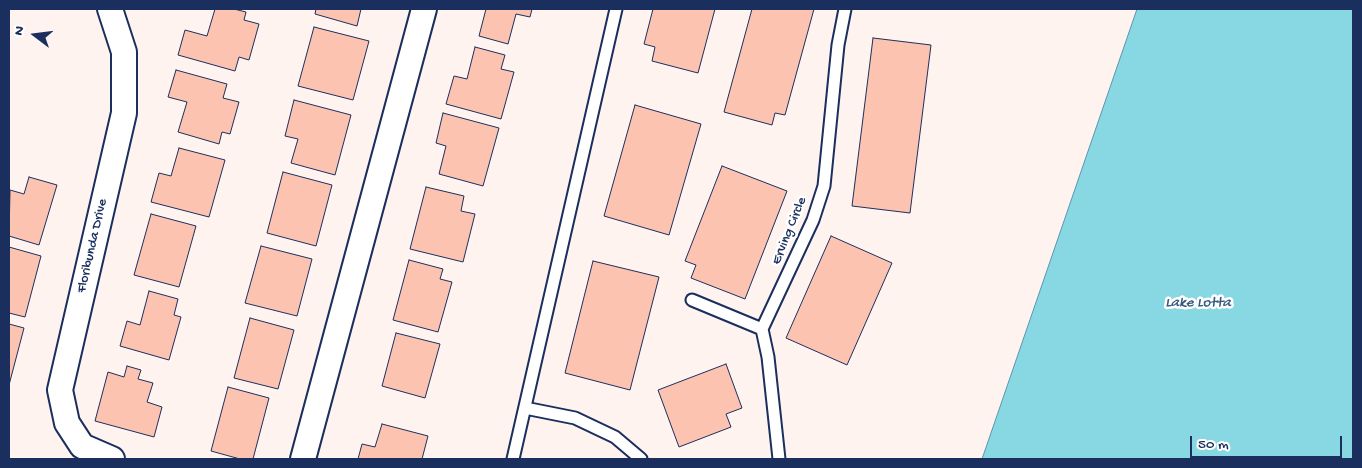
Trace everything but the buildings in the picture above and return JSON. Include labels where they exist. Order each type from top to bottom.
[{"type":"street","name":"Floribunda Drive","points":[[110,9],[124,52],[124,113],[60,390],[67,423],[82,446],[112,459]]},
{"type":"street","points":[[303,459],[424,9]]},
{"type":"lane","points":[[513,459],[616,9]]},
{"type":"lane","name":"Erving Circle","points":[[762,329],[813,220],[824,186],[838,45],[844,9]]},
{"type":"lane","points":[[692,300],[762,329],[768,357],[779,459]]},
{"type":"lane","points":[[525,408],[575,418],[615,437],[641,459]]},
{"type":"water","name":"Lake Lotta","points":[[1137,9],[1353,9],[1353,459],[982,459]]}]
